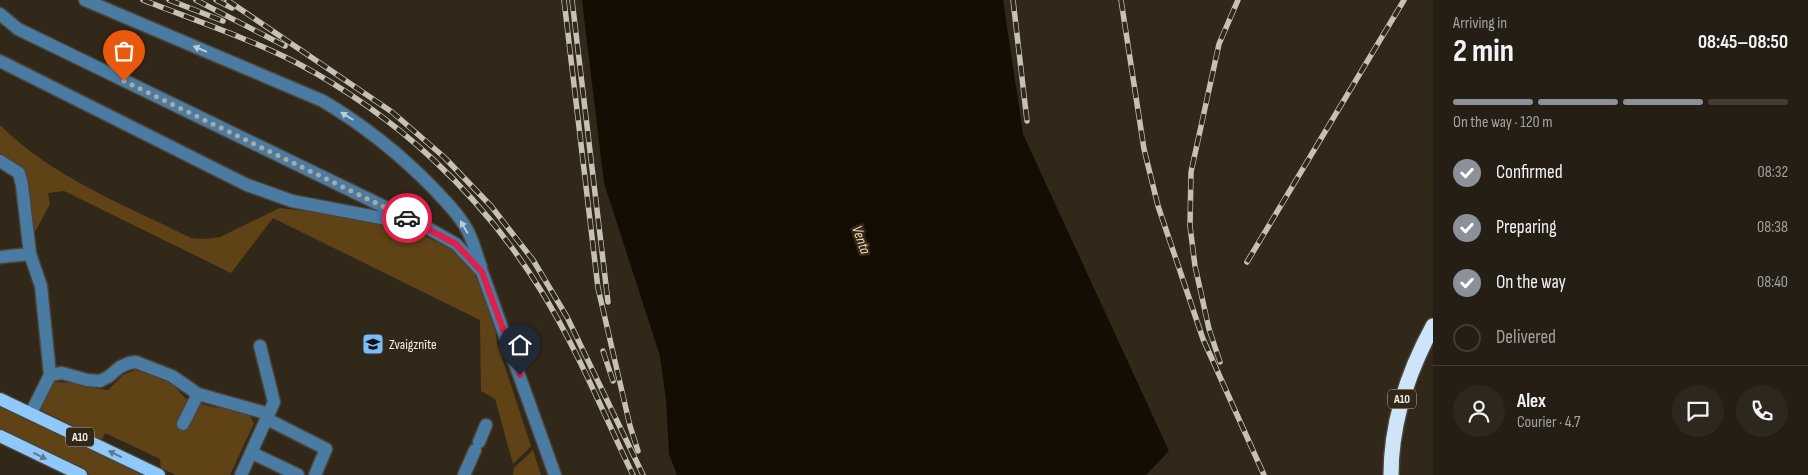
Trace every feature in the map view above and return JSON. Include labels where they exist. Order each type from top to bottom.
[{"type":"highway","name":"A10","points":[[1391,475],[1392,446],[1398,413],[1413,368],[1433,326]]},
{"type":"main road","name":"A10","points":[[0,399],[159,475]]},
{"type":"main road","name":"A10","points":[[0,436],[80,475]]},
{"type":"street","points":[[85,0],[323,101],[351,117],[382,140],[422,177],[450,206],[466,228],[555,475]]},
{"type":"street","points":[[0,14],[27,34],[424,226],[456,244],[482,272]]},
{"type":"street","points":[[0,61],[247,185],[292,201],[424,226]]},
{"type":"street","points":[[0,161],[19,173],[30,254],[41,286],[50,375],[31,413]]},
{"type":"street","points":[[0,257],[30,254]]},
{"type":"street","points":[[241,475],[274,402],[260,346]]},
{"type":"street","points":[[50,375],[62,373],[87,380],[100,381],[129,362],[136,362],[172,376],[198,394],[268,417],[326,449],[315,475]]},
{"type":"street","points":[[184,424],[198,394]]},
{"type":"street","points":[[464,475],[486,425]]},
{"type":"street","points":[[252,453],[298,475]]},
{"type":"shaded area","points":[[0,125],[21,144],[66,175],[116,202],[191,238],[206,239],[220,237],[280,208],[404,226],[449,248],[461,256],[472,268],[486,301],[495,327],[497,343],[531,446],[513,464],[495,399],[481,391],[480,320],[273,218],[231,273],[64,191],[48,193],[50,204],[35,232],[25,172],[0,156]]},
{"type":"shaded area","points":[[135,370],[170,381],[185,398],[208,406],[248,413],[254,423],[230,475],[176,475],[161,468],[160,459],[105,433],[102,440],[39,409],[54,382],[79,383],[93,388],[108,390],[123,375]]},
{"type":"shaded area","points":[[0,405],[146,475],[90,475],[0,432]]},
{"type":"shaded area","points":[[533,450],[541,475],[513,475],[514,468]]},
{"type":"water","name":"Venta","points":[[582,0],[1003,0],[1023,134],[1169,451],[1146,475],[677,475],[669,454],[666,400],[660,356],[604,183]]},
{"type":"railway","points":[[143,0],[240,37],[297,63],[369,107],[434,160],[491,221],[540,289],[578,357],[633,475]]},
{"type":"railway","points":[[169,0],[223,21]]},
{"type":"railway","points":[[196,0],[285,46]]},
{"type":"railway","points":[[216,0],[232,8]]},
{"type":"railway","points":[[227,0],[392,112],[444,157],[491,206],[533,260],[567,317],[643,475]]},
{"type":"railway","points":[[564,0],[598,288],[630,426],[638,451]]},
{"type":"railway","points":[[572,0],[608,302]]},
{"type":"railway","points":[[1013,0],[1027,121]]},
{"type":"railway","points":[[1121,0],[1144,149],[1158,206],[1203,339],[1264,475]]},
{"type":"railway","points":[[1220,362],[1209,329],[1195,266],[1190,226],[1191,172],[1219,44],[1238,0]]},
{"type":"railway","points":[[1247,262],[1404,0]]},
{"type":"railway","points":[[603,351],[613,381]]},
{"type":"way so far","points":[[124,81],[407,218]]},
{"type":"place","name":"Zvaigznīte","points":[[373,344]]},
{"type":"route","points":[[407,218],[456,244],[482,272],[520,375]]}]
